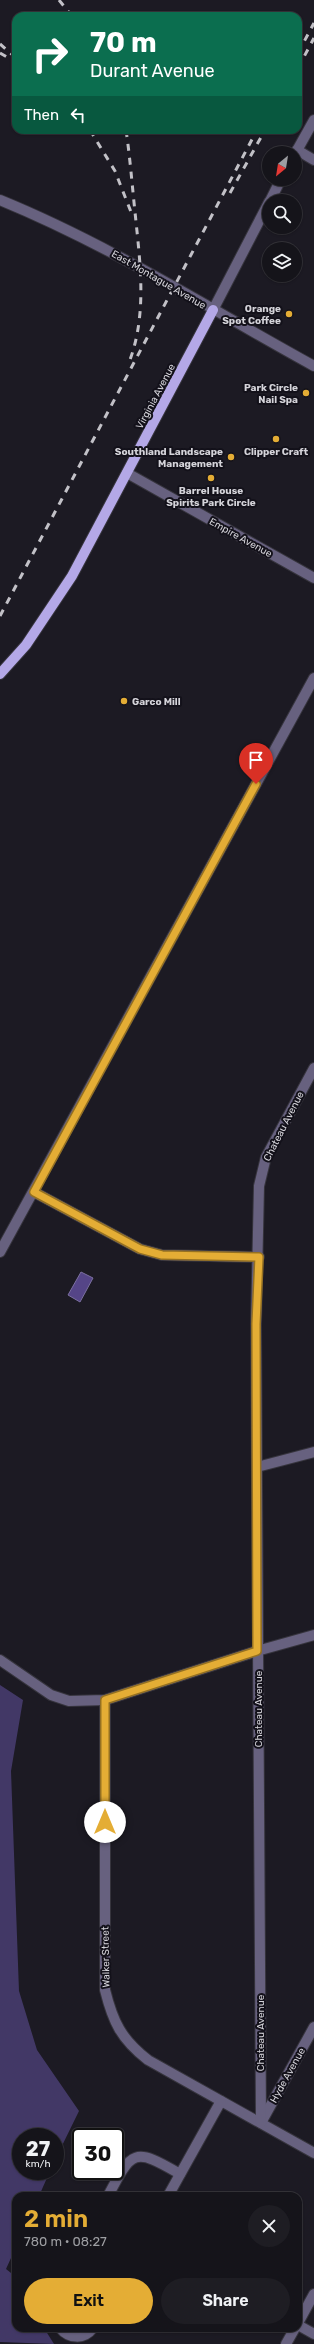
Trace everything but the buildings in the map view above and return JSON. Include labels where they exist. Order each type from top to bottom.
[{"type":"main road","name":"Virginia Avenue","points":[[0,674],[26,645],[72,576],[213,310]]},
{"type":"street","points":[[299,146],[314,120]]},
{"type":"street","points":[[302,155],[314,160]]},
{"type":"street","name":"East Montague Avenue","points":[[0,200],[58,225],[121,257],[314,366]]},
{"type":"street","name":"Virginia Avenue","points":[[213,310],[262,216]]},
{"type":"street","name":"Empire Avenue","points":[[127,473],[314,578]]},
{"type":"street","points":[[0,1252],[314,678]]},
{"type":"street","name":"Chateau Avenue","points":[[261,2123],[256,1324],[259,1257],[259,1186],[266,1157],[313,1073]]},
{"type":"street","points":[[34,1192],[140,1249],[162,1255],[259,1257]]},
{"type":"street","points":[[258,1467],[314,1452]]},
{"type":"street","points":[[0,1660],[51,1695],[70,1701],[105,1700],[257,1651],[314,1635]]},
{"type":"street","name":"Walker Street","points":[[105,1700],[105,1990],[111,2014],[120,2032],[133,2048],[161,2068],[314,2153]]},
{"type":"street","name":"Hyde Avenue","points":[[261,2123],[314,2027]]},
{"type":"street","points":[[170,2192],[221,2101]]},
{"type":"street","points":[[110,2192],[124,2165],[130,2160],[139,2157],[155,2159],[180,2174]]},
{"type":"street","points":[[302,2316],[314,2294]]},
{"type":"street","points":[[302,2326],[314,2334]]},
{"type":"street","points":[[63,2332],[76,2337],[88,2334],[90,2332]]},
{"type":"street","points":[[286,2344],[293,2332]]},
{"type":"shaded area","points":[[81,1272],[93,1278],[80,1302],[68,1295]]},
{"type":"shaded area","points":[[0,1685],[23,1700],[11,1771],[19,1991],[37,2050],[79,2111],[64,2142],[64,2128],[12,2128],[12,2180],[46,2180],[41,2192],[12,2192],[12,2256],[6,2269],[12,2274],[12,2332],[46,2332],[54,2344],[0,2342]]},
{"type":"railway","points":[[59,0],[69,12]]},
{"type":"railway","points":[[302,46],[314,23]]},
{"type":"railway","points":[[302,60],[314,38]]},
{"type":"railway","points":[[0,44],[12,54]]},
{"type":"railway","points":[[0,53],[12,60]]},
{"type":"railway","points":[[92,134],[115,171],[131,212]]},
{"type":"railway","points":[[127,134],[139,250],[141,289],[138,327],[128,365]]},
{"type":"railway","points":[[0,616],[255,134]]},
{"type":"railway","points":[[230,193],[263,134]]},
{"type":"place","name":"Orange Spot Coffee","points":[[289,314]]},
{"type":"place","name":"Park Circle Nail Spa","points":[[306,393]]},
{"type":"place","name":"Clipper Craft","points":[[276,439]]},
{"type":"place","name":"Southland Landscape Management","points":[[231,457]]},
{"type":"place","name":"Barrel House Spirits Park Circle","points":[[211,478]]},
{"type":"place","name":"Garco Mill","points":[[124,701]]},
{"type":"route","points":[[105,1822],[105,1700],[257,1651],[258,1467],[256,1324],[259,1257],[162,1255],[140,1249],[34,1192],[120,1031],[256,784]]}]
